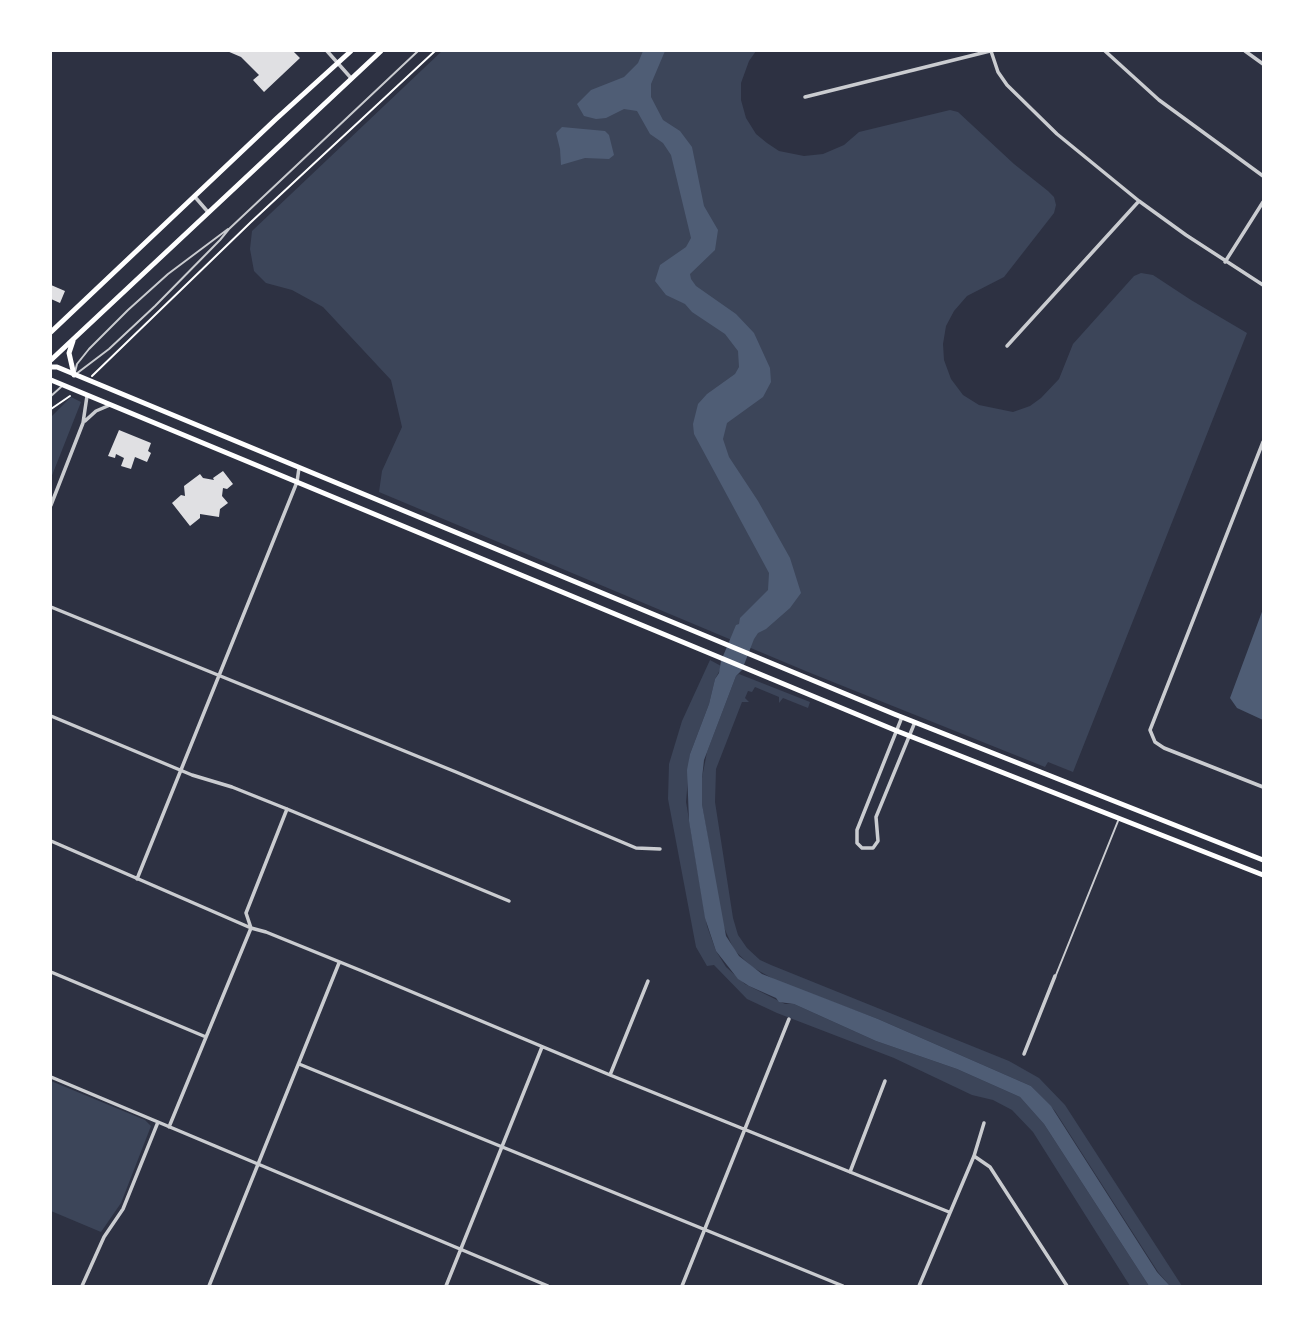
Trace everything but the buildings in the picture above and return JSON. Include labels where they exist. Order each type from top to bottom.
[{"type":"main road","points":[[51,332],[351,51]]},
{"type":"main road","points":[[51,360],[381,51]]},
{"type":"main road","points":[[74,375],[69,353],[75,338]]},
{"type":"main road","points":[[51,367],[902,718],[1263,860]]},
{"type":"main road","points":[[51,380],[909,736],[1263,875]]},
{"type":"main road","points":[[180,433],[193,424]]},
{"type":"street","points":[[327,51],[352,78]]},
{"type":"street","points":[[805,97],[990,51],[1001,77],[1013,93],[1057,134],[1139,201],[1225,262],[1263,285]]},
{"type":"street","points":[[1105,51],[1172,111],[1263,176]]},
{"type":"street","points":[[1245,51],[1263,64]]},
{"type":"street","points":[[195,197],[208,212]]},
{"type":"street","points":[[1007,346],[1139,201]]},
{"type":"street","points":[[1225,262],[1263,202]]},
{"type":"street","points":[[51,505],[83,423],[87,396]]},
{"type":"street","points":[[83,423],[96,411],[110,405]]},
{"type":"street","points":[[1263,442],[1150,723],[1151,736],[1164,748],[1263,787]]},
{"type":"street","points":[[137,879],[220,675],[296,482],[299,468]]},
{"type":"street","points":[[51,607],[636,848],[660,849]]},
{"type":"street","points":[[51,716],[180,770],[287,809],[509,901]]},
{"type":"street","points":[[902,718],[857,830],[857,843],[862,848],[873,848],[878,841],[876,817],[915,722]]},
{"type":"street","points":[[169,1127],[250,928],[246,913],[287,809]]},
{"type":"street","points":[[51,841],[250,928],[266,932],[949,1212]]},
{"type":"street","points":[[209,1286],[339,963]]},
{"type":"street","points":[[51,972],[206,1037]]},
{"type":"street","points":[[1024,1054],[1055,976]]},
{"type":"street","points":[[610,1075],[648,981]]},
{"type":"street","points":[[682,1286],[789,1018]]},
{"type":"street","points":[[446,1286],[542,1047]]},
{"type":"street","points":[[299,1064],[843,1286]]},
{"type":"street","points":[[51,1077],[548,1286]]},
{"type":"street","points":[[850,1172],[885,1081]]},
{"type":"street","points":[[82,1286],[104,1237],[123,1209],[158,1122]]},
{"type":"street","points":[[919,1286],[974,1156],[984,1124]]},
{"type":"street","points":[[974,1156],[990,1167],[1067,1286]]},
{"type":"lane","points":[[51,396],[109,349],[155,306],[229,229],[418,51]]},
{"type":"lane","points":[[74,375],[80,360],[128,310],[169,274],[229,229]]},
{"type":"lane","points":[[1055,976],[1119,818]]},
{"type":"path","points":[[94,374],[435,51]]},
{"type":"path","points":[[51,409],[73,394]]},
{"type":"shaded area","points":[[442,51],[756,51],[741,83],[741,100],[746,118],[756,134],[779,151],[804,156],[823,154],[844,145],[859,132],[950,110],[958,112],[1014,164],[1048,191],[1054,197],[1056,205],[1054,213],[1004,277],[967,296],[946,326],[944,360],[951,379],[963,395],[979,405],[1013,412],[1030,406],[1041,398],[1059,379],[1073,344],[1134,276],[1141,273],[1153,275],[1247,333],[1073,772],[1048,762],[1045,767],[808,672],[379,492],[382,471],[402,427],[391,380],[323,307],[292,290],[266,283],[254,271],[250,249],[252,231]]},
{"type":"shaded area","points":[[643,51],[665,51],[651,84],[651,97],[663,120],[680,131],[692,147],[704,206],[718,230],[715,250],[690,274],[691,279],[696,286],[736,314],[754,333],[770,368],[771,382],[763,397],[727,423],[723,439],[729,457],[790,558],[801,593],[790,608],[754,639],[742,670],[736,676],[704,760],[702,804],[726,936],[739,956],[762,974],[878,1019],[1031,1086],[1051,1106],[1157,1272],[1170,1286],[1149,1286],[1044,1124],[1020,1097],[957,1069],[876,1041],[794,1004],[779,1002],[738,979],[716,951],[705,918],[689,821],[687,770],[721,661],[740,618],[768,590],[769,573],[694,434],[693,424],[698,404],[735,374],[739,367],[738,351],[725,334],[692,312],[685,304],[666,295],[655,281],[660,265],[686,247],[691,238],[671,155],[663,143],[650,134],[637,111],[624,109],[606,118],[596,119],[584,116],[577,104],[591,90],[624,77],[638,63]]},
{"type":"shaded area","points":[[562,127],[605,131],[609,135],[614,155],[609,159],[585,158],[561,165],[556,133]]},
{"type":"shaded area","points":[[71,397],[81,402],[51,478],[51,417]]},
{"type":"shaded area","points":[[1263,609],[1263,720],[1237,708],[1230,698]]},
{"type":"shaded area","points":[[710,660],[721,666],[690,754],[686,802],[707,926],[716,951],[726,967],[745,984],[785,1004],[794,1004],[876,1041],[957,1069],[1020,1097],[1044,1124],[1149,1286],[1130,1286],[1033,1132],[1012,1110],[993,1100],[972,1095],[894,1058],[747,999],[714,965],[707,966],[696,947],[668,799],[669,764],[682,721]]},
{"type":"shaded area","points":[[739,674],[810,702],[808,708],[783,698],[779,703],[779,697],[755,687],[752,692],[748,691],[745,698],[749,702],[742,702],[716,769],[715,802],[733,918],[738,935],[747,948],[760,960],[771,965],[1009,1061],[1039,1078],[1065,1105],[1182,1286],[1170,1286],[1158,1272],[1055,1111],[1031,1086],[878,1019],[777,981],[752,967],[734,950],[722,923],[702,804],[702,778],[707,752]]},
{"type":"shaded area","points":[[51,1081],[145,1120],[151,1126],[121,1203],[101,1232],[51,1211]]}]
